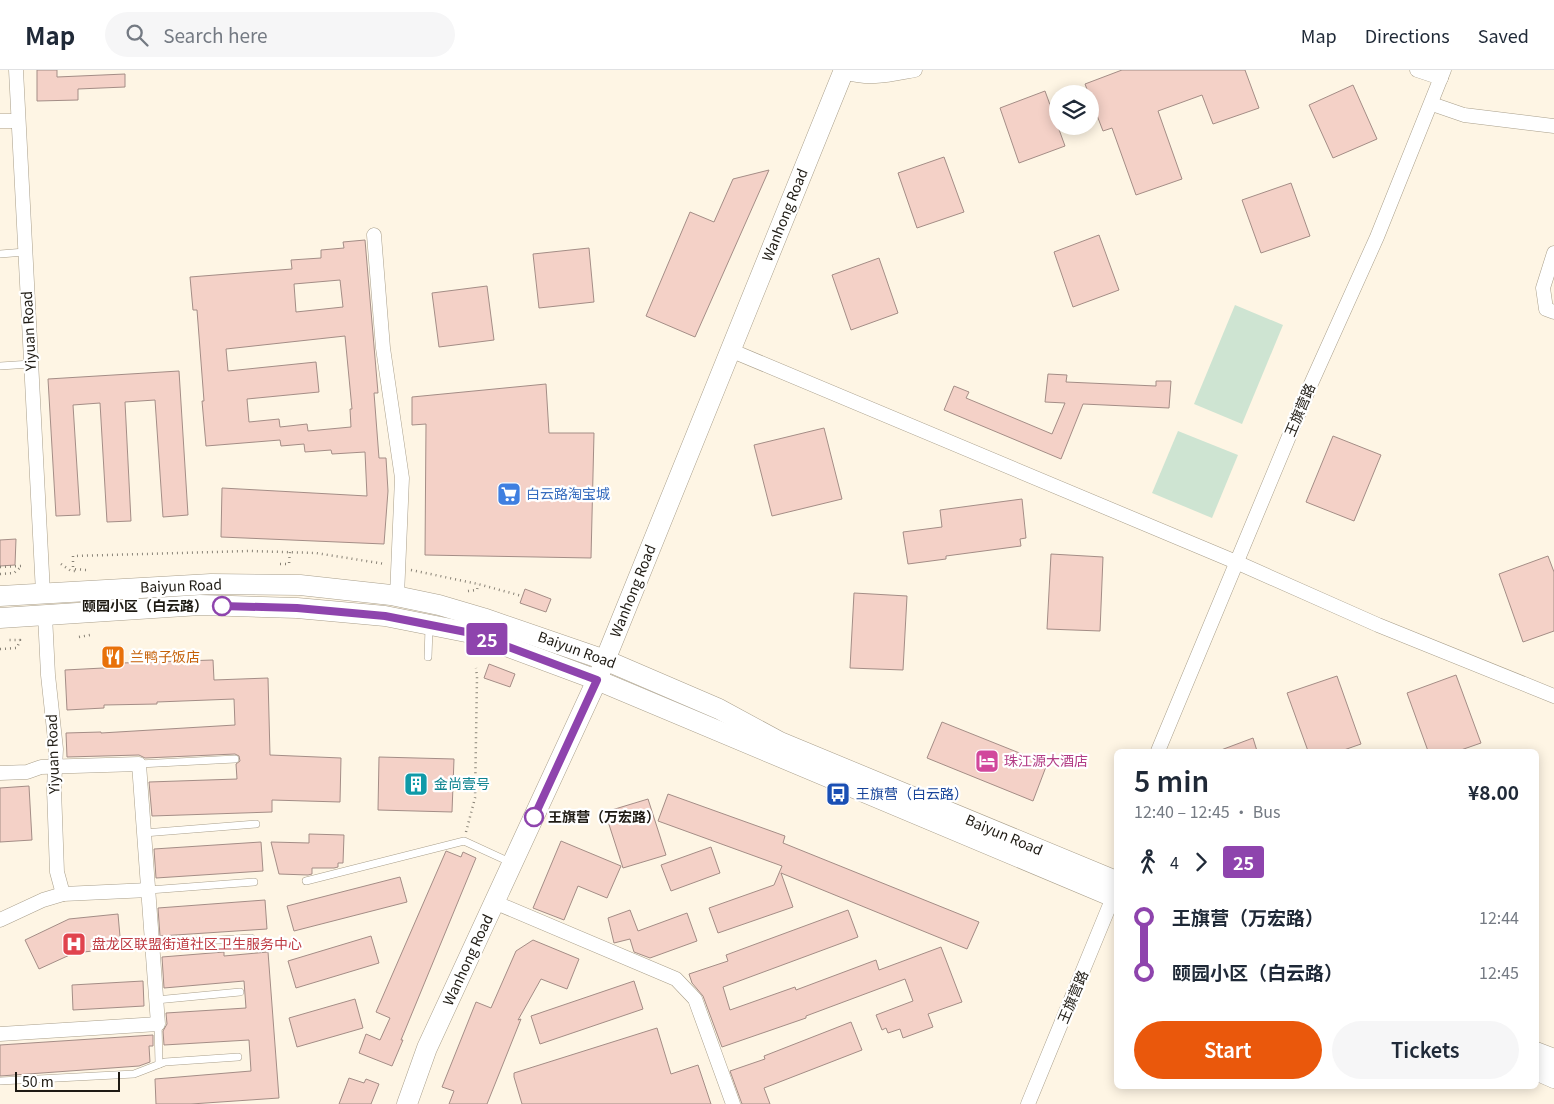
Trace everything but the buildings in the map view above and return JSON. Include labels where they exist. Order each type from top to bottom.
[{"type":"main road","name":"Wanhong Road","points":[[407,1104],[427,1048],[597,680],[843,71]]},
{"type":"main road","name":"Baiyun Road","points":[[0,596],[212,584],[300,584],[397,596],[439,605],[484,618],[605,660],[719,709],[780,742],[1114,891]]},
{"type":"main road","name":"Baiyun Road","points":[[0,618],[200,605],[297,608],[385,616],[471,633],[597,680],[1114,891]]},
{"type":"main road","points":[[1539,1053],[1554,1059]]},
{"type":"main road","points":[[1539,1071],[1554,1078]]},
{"type":"street","name":"Yiyuan Road","points":[[16,70],[43,593]]},
{"type":"street","points":[[843,71],[857,76],[873,77],[915,70]]},
{"type":"street","points":[[1417,70],[1442,74]]},
{"type":"street","name":"王旗营路","points":[[1159,749],[1310,386],[1377,237],[1432,104],[1442,74]]},
{"type":"street","points":[[1432,104],[1464,115],[1554,126]]},
{"type":"street","points":[[0,121],[18,121]]},
{"type":"street","points":[[374,235],[383,348],[402,478],[397,596]]},
{"type":"street","points":[[1554,253],[1543,288],[1546,309],[1554,312]]},
{"type":"street","points":[[730,350],[1236,562],[1378,625],[1554,696]]},
{"type":"street","name":"Yiyuan Road","points":[[45,615],[48,675],[56,749],[54,789],[57,872],[63,894]]},
{"type":"street","points":[[0,774],[27,772],[41,767],[139,764],[158,1024],[0,1034]]},
{"type":"street","points":[[0,920],[43,900],[63,894],[149,890]]},
{"type":"street","name":"王旗营路","points":[[1028,1104],[1114,897]]},
{"type":"street","points":[[494,902],[676,979],[695,999],[733,1104]]},
{"type":"lane","points":[[0,254],[25,252]]},
{"type":"lane","points":[[0,366],[31,364]]},
{"type":"lane","points":[[428,657],[429,625]]},
{"type":"lane","points":[[139,764],[234,759]]},
{"type":"lane","points":[[144,833],[256,824]]},
{"type":"lane","points":[[306,881],[464,841],[512,863]]},
{"type":"lane","points":[[149,890],[254,882]]},
{"type":"lane","points":[[152,944],[251,938]]},
{"type":"lane","points":[[156,1000],[240,992]]},
{"type":"lane","points":[[158,1024],[159,1064]]},
{"type":"lane","points":[[0,1081],[134,1074],[159,1064],[238,1057]]},
{"type":"path","points":[[61,564],[71,571],[79,571],[86,570],[73,569],[73,556],[250,551],[316,553],[389,565]]},
{"type":"path","points":[[280,564],[289,564],[290,552]]},
{"type":"path","points":[[0,567],[22,566],[14,574],[0,574]]},
{"type":"path","points":[[410,570],[478,584],[522,596]]},
{"type":"path","points":[[468,591],[477,590],[478,584]]},
{"type":"path","points":[[79,637],[90,635]]},
{"type":"path","points":[[0,649],[18,648],[20,640],[7,640]]},
{"type":"path","points":[[464,841],[475,798],[476,668]]},
{"type":"green space","points":[[1235,305],[1283,325],[1242,424],[1194,404]]},
{"type":"green space","points":[[1178,431],[1238,455],[1212,518],[1152,493]]},
{"type":"bus line","name":"25","points":[[222,606],[297,608],[385,616],[471,633],[597,680],[534,817]]},
{"type":"place","name":"白云路淘宝城","points":[[509,494]]},
{"type":"place","name":"颐园小区（白云路）","points":[[222,606]]},
{"type":"place","name":"兰鸭子饭店","points":[[113,657]]},
{"type":"place","name":"珠江源大酒店","points":[[987,761]]},
{"type":"place","name":"金尚壹号","points":[[416,784]]},
{"type":"place","name":"王旗营（白云路）","points":[[838,794]]},
{"type":"place","name":"王旗营（万宏路）","points":[[534,817]]},
{"type":"place","name":"盘龙区联盟街道社区卫生服务中心","points":[[74,944]]}]
